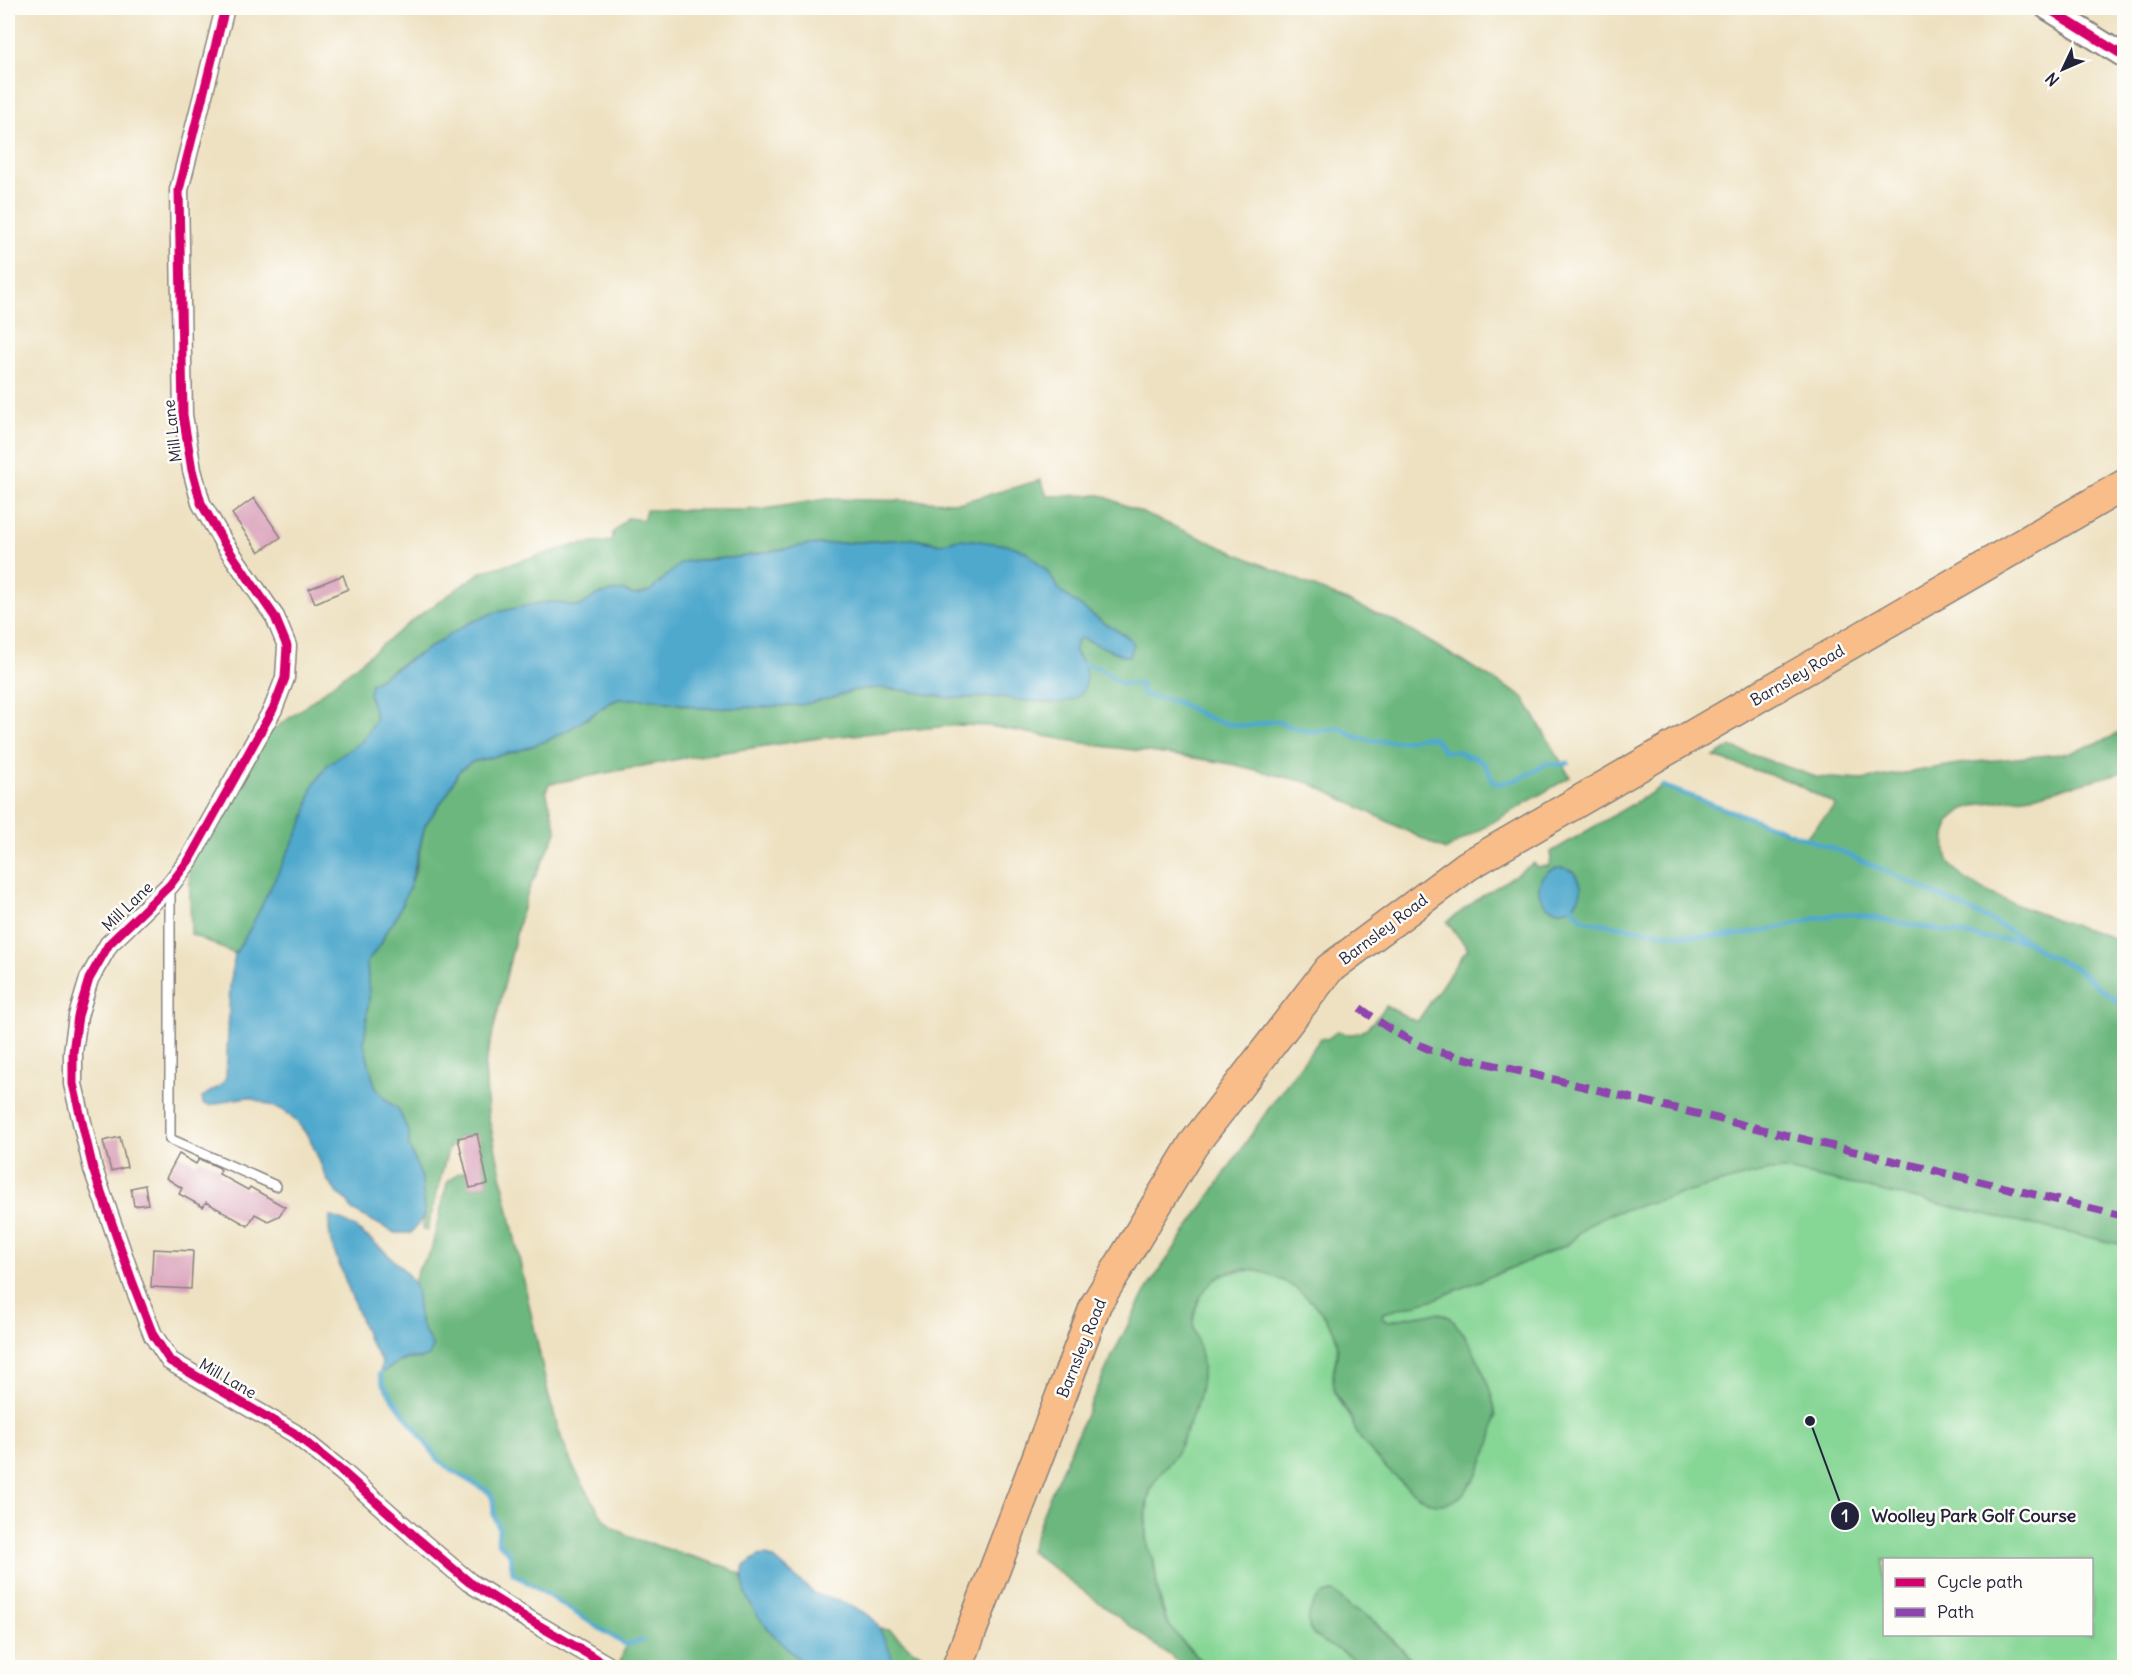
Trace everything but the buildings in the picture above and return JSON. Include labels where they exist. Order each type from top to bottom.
[{"type":"main road","name":"Barnsley Road","points":[[957,1668],[1096,1304],[1193,1145],[1329,969],[1467,866],[2124,485]]},
{"type":"street","name":"Mill Lane","points":[[225,8],[179,190],[183,415],[192,470],[201,503],[224,543],[275,617],[287,646],[285,678],[273,709],[189,860],[170,885],[109,944],[89,979],[78,1016],[73,1052],[73,1084],[93,1168],[153,1335],[170,1361],[294,1433],[470,1582],[612,1668]]},
{"type":"street","points":[[2047,8],[2124,56]]},
{"type":"lane","points":[[170,885],[170,1139],[276,1186]]},
{"type":"green space","points":[[1041,480],[1047,496],[1101,495],[1398,623],[1523,697],[1570,777],[1445,850],[1310,783],[1231,764],[1101,746],[989,726],[960,725],[819,738],[684,758],[549,784],[546,791],[557,831],[529,889],[485,1066],[488,1114],[549,1397],[573,1467],[601,1515],[614,1528],[635,1539],[726,1567],[742,1575],[745,1590],[752,1604],[809,1667],[618,1667],[626,1645],[513,1573],[510,1554],[498,1541],[499,1528],[489,1492],[451,1470],[437,1458],[383,1384],[380,1374],[400,1362],[422,1359],[430,1341],[421,1325],[414,1283],[417,1271],[431,1251],[447,1183],[457,1174],[466,1171],[470,1188],[488,1184],[477,1134],[458,1138],[448,1150],[427,1231],[423,1229],[422,1178],[409,1147],[409,1133],[398,1109],[375,1087],[364,1044],[369,997],[367,962],[395,920],[415,873],[425,825],[447,794],[459,771],[472,762],[521,750],[546,741],[619,699],[653,699],[700,708],[738,708],[800,705],[854,690],[880,688],[949,698],[1002,697],[1053,704],[1084,664],[1074,651],[1077,640],[1082,638],[1124,656],[1128,637],[1061,592],[1047,571],[1026,552],[1012,546],[959,539],[941,544],[925,540],[889,540],[806,545],[740,557],[683,562],[650,591],[641,594],[633,595],[625,591],[597,595],[581,606],[556,602],[540,603],[493,613],[403,663],[371,684],[369,694],[376,718],[361,742],[328,764],[313,786],[304,820],[250,929],[235,954],[191,934],[189,860],[253,744],[302,709],[413,620],[481,572],[576,545],[612,541],[613,533],[627,518],[643,520],[646,510],[765,509],[826,499],[962,502]]},
{"type":"green space","points":[[2124,728],[2124,772],[2037,795],[1980,804],[1962,810],[1949,821],[1946,847],[1949,862],[1960,875],[1979,887],[2029,910],[2124,941],[2124,1245],[1787,1170],[1746,1176],[1609,1214],[1589,1224],[1567,1245],[1435,1299],[1383,1313],[1382,1317],[1388,1321],[1437,1313],[1451,1319],[1460,1329],[1478,1359],[1490,1392],[1495,1416],[1488,1450],[1469,1487],[1451,1502],[1440,1504],[1423,1499],[1402,1483],[1371,1451],[1356,1431],[1335,1391],[1333,1382],[1337,1352],[1336,1337],[1320,1311],[1287,1283],[1268,1274],[1248,1270],[1229,1272],[1213,1282],[1195,1309],[1193,1325],[1202,1366],[1200,1393],[1174,1458],[1153,1485],[1148,1497],[1146,1518],[1147,1545],[1153,1562],[1162,1612],[1169,1625],[1207,1667],[1185,1667],[1030,1551],[1046,1505],[1112,1356],[1145,1292],[1271,1105],[1321,1038],[1327,1039],[1338,1031],[1346,1034],[1360,1032],[1371,1024],[1386,1006],[1417,1022],[1468,949],[1447,922],[1482,896],[1534,863],[1536,867],[1548,866],[1551,852],[1663,786],[1805,838],[1836,805],[1792,782],[1714,757],[1730,747],[1816,777],[1862,780],[1965,763],[2070,753],[2110,738]]},
{"type":"green space","points":[[1787,1170],[2124,1245],[2124,1667],[1411,1667],[1411,1659],[1384,1630],[1369,1617],[1352,1609],[1314,1636],[1354,1659],[1360,1667],[1207,1667],[1173,1631],[1166,1619],[1158,1592],[1154,1561],[1147,1546],[1148,1500],[1199,1350],[1194,1328],[1196,1308],[1206,1288],[1215,1280],[1232,1273],[1258,1271],[1287,1282],[1313,1302],[1332,1327],[1337,1340],[1338,1350],[1333,1372],[1334,1387],[1357,1433],[1422,1498],[1432,1503],[1442,1504],[1492,1433],[1496,1417],[1494,1404],[1465,1335],[1450,1318],[1441,1313],[1388,1321],[1382,1317],[1383,1313],[1435,1299],[1567,1245],[1589,1224],[1609,1214],[1746,1176]]},
{"type":"green space","points":[[1334,1592],[1352,1609],[1362,1612],[1375,1623],[1411,1659],[1411,1667],[1360,1667],[1347,1655],[1314,1634],[1309,1627],[1308,1618],[1312,1607],[1320,1596]]},
{"type":"green space","points":[[879,1629],[890,1630],[912,1650],[933,1659],[930,1667],[893,1667],[893,1660]]},
{"type":"water","points":[[912,539],[941,544],[959,539],[973,540],[1012,546],[1026,552],[1047,571],[1061,592],[1128,637],[1134,644],[1130,656],[1124,656],[1082,638],[1077,640],[1074,651],[1084,664],[1085,686],[1082,693],[1074,699],[1062,703],[1002,697],[949,698],[880,688],[854,690],[800,705],[738,708],[700,708],[653,699],[619,699],[546,741],[521,750],[472,762],[459,771],[447,794],[425,825],[410,886],[395,920],[367,962],[369,997],[364,1044],[375,1087],[398,1109],[409,1133],[409,1147],[422,1178],[424,1217],[411,1233],[395,1233],[352,1210],[347,1200],[337,1193],[328,1181],[310,1139],[298,1123],[283,1110],[248,1097],[210,1106],[203,1104],[202,1098],[220,1086],[226,1078],[230,986],[235,954],[250,929],[304,820],[313,786],[328,764],[361,742],[376,718],[369,694],[371,684],[467,624],[493,613],[540,603],[556,602],[581,606],[597,595],[616,591],[625,591],[633,595],[641,594],[650,591],[682,562],[740,557],[806,545]]},
{"type":"water","points":[[1560,868],[1575,874],[1581,889],[1575,904],[1560,910],[1545,904],[1539,889],[1545,874]]},
{"type":"water","points":[[330,1217],[349,1224],[375,1243],[399,1265],[413,1282],[420,1322],[433,1347],[429,1356],[402,1360],[380,1374],[382,1363],[368,1339],[331,1243]]},
{"type":"water","points":[[766,1555],[774,1559],[815,1594],[843,1602],[867,1614],[876,1622],[889,1649],[893,1667],[808,1667],[774,1635],[753,1609],[747,1595],[743,1581],[744,1566],[758,1556]]},
{"type":"waterway","points":[[1084,664],[1101,669],[1121,684],[1141,683],[1141,692],[1144,695],[1177,702],[1208,718],[1228,724],[1247,726],[1276,721],[1311,732],[1341,728],[1356,737],[1382,741],[1429,737],[1437,742],[1444,751],[1460,752],[1467,757],[1479,760],[1486,766],[1494,783],[1515,780],[1547,763],[1558,765],[1568,763]]},
{"type":"waterway","points":[[1663,786],[1839,851],[1996,923],[2044,954],[2074,967],[2124,1007]]},
{"type":"waterway","points":[[1572,907],[1583,919],[1591,922],[1692,936],[1739,935],[1837,914],[1852,914],[1984,938],[2025,941]]},
{"type":"waterway","points":[[380,1374],[383,1384],[437,1458],[451,1470],[489,1492],[493,1499],[494,1515],[499,1528],[498,1541],[510,1554],[513,1573],[626,1645],[642,1640]]},
{"type":"marked path","points":[[1360,1008],[1394,1031],[1431,1050],[2124,1216]]},
{"type":"cycle path","points":[[225,8],[179,190],[183,415],[192,470],[201,503],[224,543],[275,617],[287,646],[285,678],[273,709],[189,860],[170,885],[109,944],[89,979],[78,1016],[73,1052],[73,1084],[93,1169],[132,1281],[153,1335],[170,1361],[294,1433],[345,1474],[469,1582],[612,1668]]},
{"type":"cycle path","points":[[2047,8],[2124,56]]},
{"type":"place","name":"Woolley Park Golf Course","points":[[1810,1421]]}]
